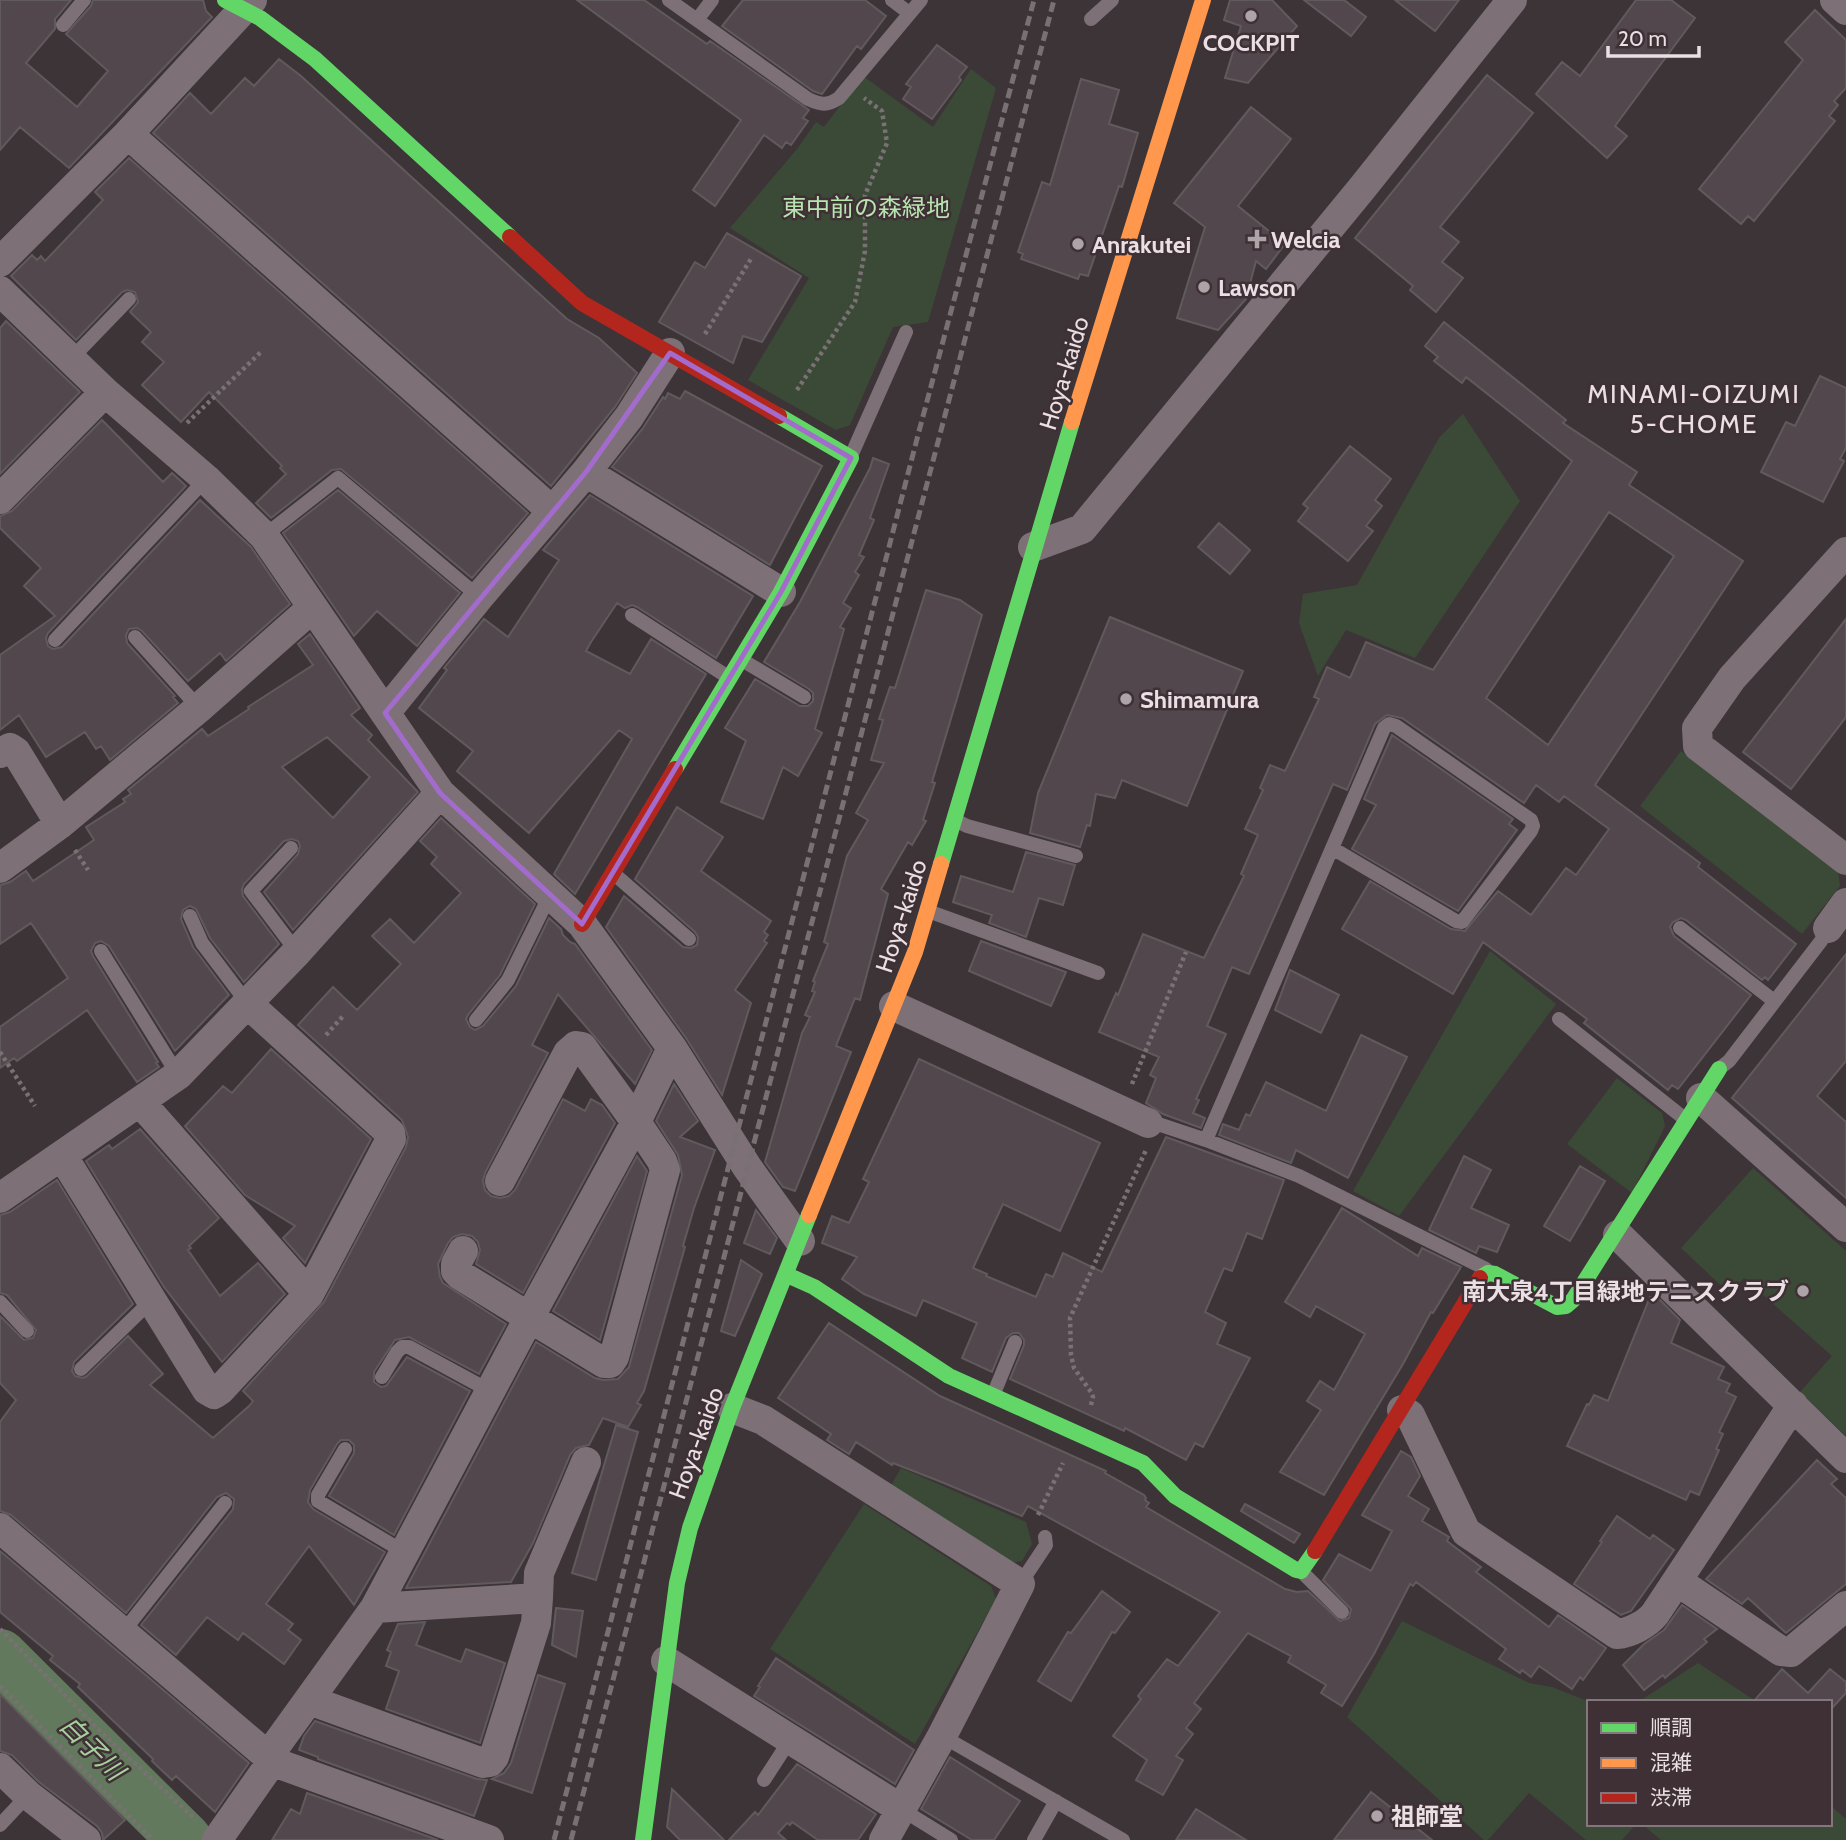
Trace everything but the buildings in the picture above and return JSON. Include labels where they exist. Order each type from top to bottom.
[{"type":"street","name":"Hoya-kaido","points":[[643,1840],[677,1583],[691,1528],[732,1408],[894,1006],[928,911],[1033,547],[1203,0]]},
{"type":"street","points":[[1033,547],[1082,529],[1363,187],[1512,0]]},
{"type":"street","points":[[1835,0],[1846,10]]},
{"type":"street","points":[[0,262],[128,134],[240,3],[315,59],[582,303],[851,458],[781,592],[582,924]]},
{"type":"street","points":[[128,134],[552,511]]},
{"type":"street","points":[[1,293],[105,392],[206,479],[264,536],[440,793],[582,924],[672,1048],[747,1167],[800,1241]]},
{"type":"street","points":[[386,713],[678,358]]},
{"type":"street","points":[[0,499],[105,392]]},
{"type":"street","points":[[586,472],[781,592]]},
{"type":"street","points":[[1846,552],[1732,678],[1697,728],[1698,746],[1846,860]]},
{"type":"street","points":[[0,868],[60,824],[199,708],[312,608]]},
{"type":"street","points":[[0,753],[10,748],[16,752],[60,824]]},
{"type":"street","points":[[0,1198],[178,1075],[297,952],[440,793]]},
{"type":"street","points":[[1828,928],[1846,903]]},
{"type":"street","points":[[63,1157],[207,1390],[214,1394],[309,1294],[390,1146],[390,1133],[248,1004]]},
{"type":"street","points":[[894,1006],[1142,1119]]},
{"type":"street","points":[[463,1251],[456,1264],[456,1271],[460,1275],[604,1363],[610,1363],[614,1357],[665,1170],[662,1161],[586,1050],[576,1046],[568,1053],[500,1181]]},
{"type":"street","points":[[208,1831],[266,1770],[274,1748],[374,1608],[636,1122],[672,1048]]},
{"type":"street","points":[[787,1275],[814,1287],[949,1376],[1143,1463],[1175,1496],[1301,1571],[1402,1410],[1481,1276],[1495,1274],[1557,1307],[1566,1306],[1573,1300],[1618,1235],[1719,1069]]},
{"type":"street","points":[[141,1103],[309,1294]]},
{"type":"street","points":[[1693,1109],[1846,1227]]},
{"type":"street","points":[[1618,1235],[1846,1458]]},
{"type":"street","points":[[1402,1410],[1410,1415],[1466,1532],[1612,1632],[1624,1633],[1651,1620],[1793,1405]]},
{"type":"street","points":[[732,1408],[763,1420],[1020,1584],[942,1736],[884,1840]]},
{"type":"street","points":[[309,1700],[483,1763],[490,1762],[494,1757],[536,1623],[539,1573],[586,1462]]},
{"type":"street","points":[[0,1528],[271,1759],[482,1839]]},
{"type":"street","points":[[1677,1581],[1781,1651],[1791,1652],[1846,1606]]},
{"type":"street","points":[[374,1608],[538,1598]]},
{"type":"street","points":[[666,1661],[901,1809]]},
{"type":"street","points":[[0,1768],[28,1795],[86,1840]]},
{"type":"lane","points":[[62,24],[84,0]]},
{"type":"lane","points":[[669,0],[808,99],[821,105],[830,104],[850,87],[921,0]]},
{"type":"lane","points":[[696,20],[712,0]]},
{"type":"lane","points":[[892,0],[909,13]]},
{"type":"lane","points":[[1091,19],[1112,0]]},
{"type":"lane","points":[[71,359],[129,299]]},
{"type":"lane","points":[[851,458],[906,332]]},
{"type":"lane","points":[[264,536],[338,478],[479,597]]},
{"type":"lane","points":[[55,640],[206,479]]},
{"type":"lane","points":[[632,615],[730,678]]},
{"type":"lane","points":[[135,637],[199,708]]},
{"type":"lane","points":[[741,660],[804,697]]},
{"type":"lane","points":[[1206,1140],[1332,848],[1384,728],[1389,724],[1396,726],[1531,820],[1533,826],[1462,922],[1332,848]]},
{"type":"lane","points":[[954,820],[1076,856]]},
{"type":"lane","points":[[291,848],[251,891],[297,952]]},
{"type":"lane","points":[[613,873],[689,939]]},
{"type":"lane","points":[[476,1020],[508,980],[550,895]]},
{"type":"lane","points":[[928,911],[1098,973]]},
{"type":"lane","points":[[190,916],[202,943],[248,1004]]},
{"type":"lane","points":[[1680,928],[1774,1001]]},
{"type":"lane","points":[[1719,1069],[1729,1061],[1821,941],[1828,928]]},
{"type":"lane","points":[[101,951],[178,1075]]},
{"type":"lane","points":[[1559,1019],[1693,1109]]},
{"type":"lane","points":[[1142,1119],[1206,1140],[1299,1176],[1456,1252],[1485,1268],[1488,1273]]},
{"type":"lane","points":[[81,1369],[153,1299]]},
{"type":"lane","points":[[0,1302],[27,1331]]},
{"type":"lane","points":[[993,1395],[1015,1342]]},
{"type":"lane","points":[[383,1377],[397,1352],[402,1347],[409,1347],[490,1391]]},
{"type":"lane","points":[[345,1450],[318,1495],[318,1501],[404,1552]]},
{"type":"lane","points":[[123,1633],[225,1503]]},
{"type":"lane","points":[[1020,1584],[1045,1545],[1045,1537]]},
{"type":"lane","points":[[1301,1571],[1342,1612]]},
{"type":"lane","points":[[942,1736],[1123,1840]]},
{"type":"lane","points":[[764,1780],[790,1740]]},
{"type":"lane","points":[[0,1825],[28,1795]]},
{"type":"lane","points":[[1034,1840],[1056,1801]]},
{"type":"lane","points":[[901,1809],[951,1840]]},
{"type":"path","points":[[780,417],[855,302],[865,251],[865,195],[887,142],[882,111],[850,87]]},
{"type":"path","points":[[678,358],[752,257]]},
{"type":"path","points":[[166,444],[262,351]]},
{"type":"path","points":[[1045,1537],[1037,1527],[1038,1515],[1093,1397],[1074,1367],[1070,1318],[1142,1119],[1186,951]]},
{"type":"path","points":[[0,1052],[35,1106]]},
{"type":"path","points":[[0,1629],[103,1734],[208,1831]]},
{"type":"path","points":[[0,1686],[153,1840]]},
{"type":"highlighted area","points":[[670,353],[851,458],[781,592],[582,924],[440,793],[385,713],[586,472]]},
{"type":"green space","name":"東中前の森緑地","points":[[971,69],[996,88],[928,322],[893,327],[850,425],[836,430],[748,380],[809,278],[730,228],[797,149],[816,122],[824,127],[863,76],[933,127]]},
{"type":"green space","points":[[1463,414],[1520,501],[1415,658],[1346,630],[1318,676],[1299,623],[1303,594],[1357,585],[1439,438]]},
{"type":"green space","points":[[1681,751],[1838,872],[1840,886],[1802,934],[1640,806]]},
{"type":"green space","points":[[1490,951],[1556,1004],[1399,1216],[1353,1191]]},
{"type":"green space","points":[[1617,1078],[1662,1113],[1665,1126],[1632,1193],[1567,1144]]},
{"type":"green space","name":"南大泉4丁目緑地テニスクラブ","points":[[1753,1168],[1846,1251],[1846,1436],[1800,1392],[1832,1356],[1744,1278],[1729,1293],[1681,1248]]},
{"type":"green space","points":[[901,1468],[1026,1522],[1032,1544],[1022,1561],[1010,1563],[890,1487]]},
{"type":"green space","points":[[864,1504],[991,1586],[996,1599],[915,1744],[770,1649]]},
{"type":"green space","points":[[1402,1621],[1529,1683],[1552,1687],[1587,1701],[1587,1826],[1634,1826],[1622,1840],[1586,1840],[1529,1793],[1488,1840],[1484,1840],[1347,1717]]},
{"type":"green space","points":[[1698,1663],[1754,1700],[1641,1700]]},
{"type":"green space","points":[[1832,1807],[1846,1819],[1846,1840],[1661,1840],[1644,1826],[1832,1826]]},
{"type":"waterway","name":"白子川","points":[[0,1656],[185,1840]]},
{"type":"railway","points":[[554,1840],[918,435],[1034,0]]},
{"type":"railway","points":[[571,1840],[1054,0]]},
{"type":"traffic: fast","points":[[225,0],[260,18],[315,59],[510,237]]},
{"type":"traffic: fast","points":[[675,769],[781,592],[851,458],[779,416]]},
{"type":"traffic: fast","points":[[941,864],[1072,422]]},
{"type":"traffic: fast","points":[[1480,1278],[1488,1273],[1495,1274],[1557,1307],[1566,1306],[1573,1300],[1719,1069]]},
{"type":"traffic: fast","points":[[643,1840],[677,1583],[690,1528],[732,1408],[809,1215]]},
{"type":"traffic: fast","points":[[787,1275],[814,1287],[949,1376],[1143,1463],[1175,1496],[1296,1570],[1301,1571],[1315,1551]]},
{"type":"traffic: slow","points":[[1072,422],[1203,0]]},
{"type":"traffic: slow","points":[[809,1215],[915,952],[941,864]]},
{"type":"traffic: jam","points":[[510,237],[582,303],[779,416]]},
{"type":"traffic: jam","points":[[582,924],[675,769]]},
{"type":"traffic: jam","points":[[1315,1551],[1480,1278]]},
{"type":"place","name":"COCKPIT","points":[[1251,16]]},
{"type":"place","name":"Welcia","points":[[1257,239]]},
{"type":"place","name":"Anrakutei","points":[[1078,244]]},
{"type":"place","name":"Lawson","points":[[1204,287]]},
{"type":"place","name":"Shimamura","points":[[1126,699]]},
{"type":"place","name":"南大泉4丁目緑地テニスクラブ","points":[[1803,1291]]},
{"type":"place","name":"祖師堂","points":[[1377,1816]]},
{"type":"district","name":"MINAMI-OIZUMI 5-CHOME","points":[[1694,409]]}]
